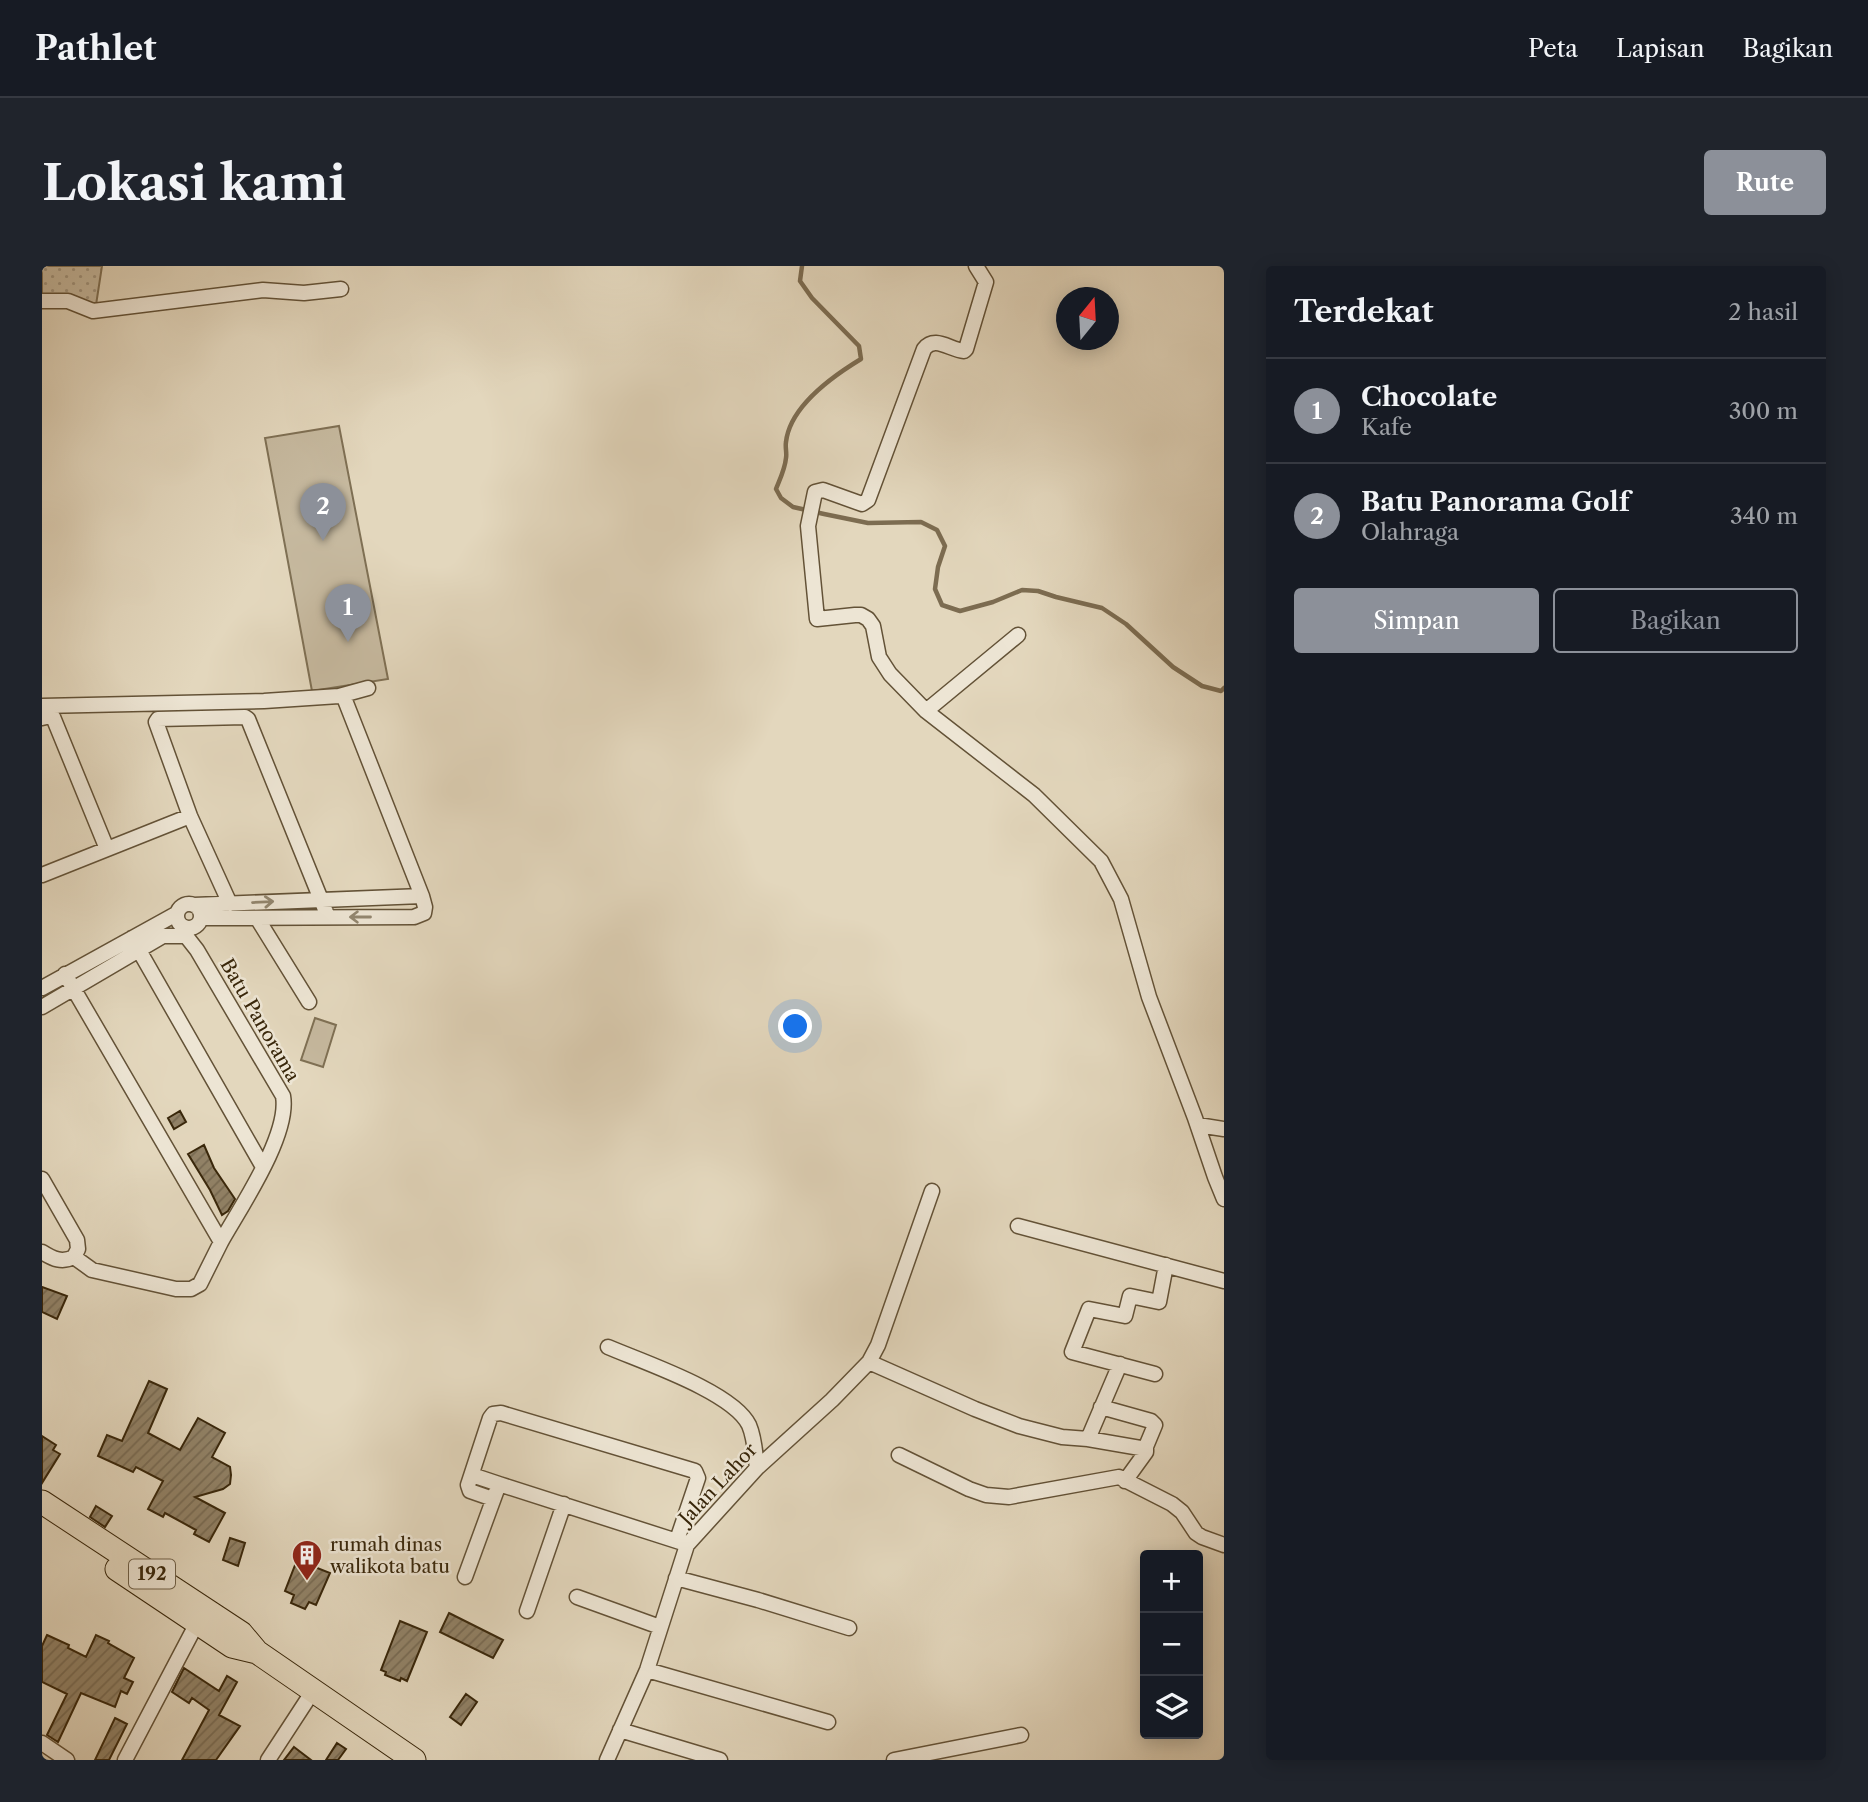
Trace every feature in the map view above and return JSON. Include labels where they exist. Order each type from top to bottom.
[{"type":"main road","name":"192","points":[[42,1502],[241,1633],[257,1652],[414,1760]]},
{"type":"main road","name":"192","points":[[42,1520],[232,1646],[257,1652]]},
{"type":"street","points":[[976,266],[986,282],[965,349],[959,351],[934,342],[923,349],[868,500],[862,504],[823,490],[815,492],[808,526],[817,620],[855,615],[868,619],[873,626],[879,657],[890,674],[926,711],[1034,795],[1101,861],[1121,900],[1149,997],[1224,1199]]},
{"type":"street","points":[[42,300],[68,301],[93,311],[263,290],[304,293],[341,289]]},
{"type":"street","points":[[926,711],[1018,635]]},
{"type":"street","points":[[42,706],[264,701],[343,695],[369,688]]},
{"type":"street","points":[[193,922],[328,916],[414,917],[426,910],[343,695]]},
{"type":"street","points":[[42,718],[53,717],[107,849]]},
{"type":"street","points":[[230,904],[190,816],[156,721],[158,719],[246,717],[328,916]]},
{"type":"street","points":[[42,875],[190,816]]},
{"type":"street","points":[[42,988],[65,974],[136,944],[165,935],[230,904],[422,896]]},
{"type":"street","name":"Batu Panorama","points":[[74,1257],[92,1270],[176,1289],[191,1289],[200,1284],[263,1167],[283,1116],[283,1096],[197,950],[193,922],[183,927],[176,914],[136,944]]},
{"type":"street","points":[[257,918],[309,1002]]},
{"type":"street","points":[[42,1007],[73,989],[136,944]]},
{"type":"street","points":[[136,944],[263,1167]]},
{"type":"street","points":[[65,974],[221,1242]]},
{"type":"street","points":[[1198,1125],[1224,1129]]},
{"type":"street","points":[[42,1179],[77,1240],[78,1249],[74,1257],[62,1261],[52,1259],[42,1252]]},
{"type":"street","name":"Jalan Lahor","points":[[607,1760],[647,1670],[676,1578],[682,1543],[869,1362],[878,1345],[932,1191]]},
{"type":"street","points":[[1018,1226],[1224,1281]]},
{"type":"street","points":[[1156,1374],[1072,1352],[1089,1309],[1125,1316],[1130,1296],[1159,1302],[1166,1265]]},
{"type":"street","points":[[608,1347],[713,1392],[734,1407],[748,1423],[754,1442],[757,1468]]},
{"type":"street","points":[[869,1362],[1019,1426],[1062,1437],[1145,1449]]},
{"type":"street","points":[[1088,1439],[1120,1364]]},
{"type":"street","points":[[1101,1407],[1155,1424],[1146,1452],[1125,1481]]},
{"type":"street","points":[[472,1475],[682,1543],[698,1478],[697,1473],[692,1470],[496,1413],[490,1418],[468,1485],[470,1491],[493,1499]]},
{"type":"street","points":[[899,1455],[969,1489],[1009,1497],[1116,1477],[1172,1504],[1182,1512],[1196,1533],[1224,1545]]},
{"type":"street","points":[[465,1577],[499,1484]]},
{"type":"street","points":[[527,1611],[565,1504]]},
{"type":"street","points":[[676,1578],[849,1628]]},
{"type":"street","points":[[577,1597],[660,1627]]},
{"type":"street","points":[[125,1760],[197,1623]]},
{"type":"street","points":[[647,1670],[828,1722]]},
{"type":"street","points":[[268,1760],[313,1691]]},
{"type":"street","points":[[620,1730],[720,1760]]},
{"type":"street","points":[[894,1760],[1021,1735]]},
{"type":"street","points":[[42,1743],[67,1760]]},
{"type":"shaded area","points":[[42,266],[102,266],[96,305],[42,296]]},
{"type":"shaded area","points":[[339,426],[388,679],[312,691],[265,438]]},
{"type":"shaded area","points":[[315,1018],[336,1025],[323,1067],[301,1060]]},
{"type":"building","points":[[180,1111],[186,1122],[174,1129],[168,1118]]},
{"type":"building","points":[[204,1145],[214,1168],[235,1199],[228,1211],[222,1215],[188,1154]]},
{"type":"building","points":[[42,1287],[67,1296],[57,1319],[42,1312]]},
{"type":"building","points":[[149,1381],[167,1389],[148,1433],[180,1450],[198,1418],[225,1433],[212,1457],[230,1467],[230,1484],[223,1489],[195,1497],[225,1513],[209,1542],[194,1534],[196,1530],[165,1513],[163,1517],[148,1509],[163,1481],[136,1467],[133,1472],[98,1456],[107,1435],[122,1441]]},
{"type":"building","points":[[42,1436],[56,1445],[53,1450],[60,1454],[42,1483]]},
{"type":"building","points":[[96,1506],[112,1516],[105,1527],[90,1517]]},
{"type":"building","points":[[230,1538],[245,1543],[238,1566],[223,1560]]},
{"type":"building","name":"rumah dinas walikota batu","points":[[297,1560],[330,1573],[316,1605],[309,1602],[305,1609],[291,1603],[294,1595],[285,1591]]},
{"type":"building","points":[[449,1613],[503,1640],[493,1658],[440,1632]]},
{"type":"building","points":[[400,1621],[427,1632],[407,1681],[385,1675],[386,1672],[381,1670]]},
{"type":"building","points":[[47,1635],[86,1657],[96,1635],[134,1658],[124,1678],[133,1682],[127,1694],[121,1691],[115,1707],[81,1693],[58,1742],[47,1735],[67,1694],[42,1682],[42,1646]]},
{"type":"building","points":[[184,1668],[219,1691],[227,1676],[237,1682],[219,1715],[240,1726],[216,1760],[182,1760],[209,1710],[192,1698],[189,1703],[172,1692]]},
{"type":"building","points":[[466,1694],[477,1702],[461,1725],[450,1717]]},
{"type":"building","points":[[115,1718],[127,1724],[109,1760],[95,1760]]},
{"type":"building","points":[[337,1743],[346,1749],[338,1760],[326,1760]]},
{"type":"building","points":[[294,1747],[311,1760],[284,1760]]},
{"type":"waterway","points":[[802,266],[800,281],[812,298],[859,346],[861,359],[814,393],[795,416],[789,429],[785,466],[776,489],[781,498],[793,507],[824,514],[868,523],[921,522],[937,530],[945,546],[935,589],[942,605],[960,611],[1022,590],[1038,591],[1102,608],[1126,624],[1173,667],[1202,686],[1221,691],[1224,688]]},
{"type":"place","name":"Batu Panorama Golf","points":[[323,541]]},
{"type":"place","name":"Chocolate","points":[[348,642]]},
{"type":"place","name":"rumah dinas walikota batu","points":[[307,1582]]}]
